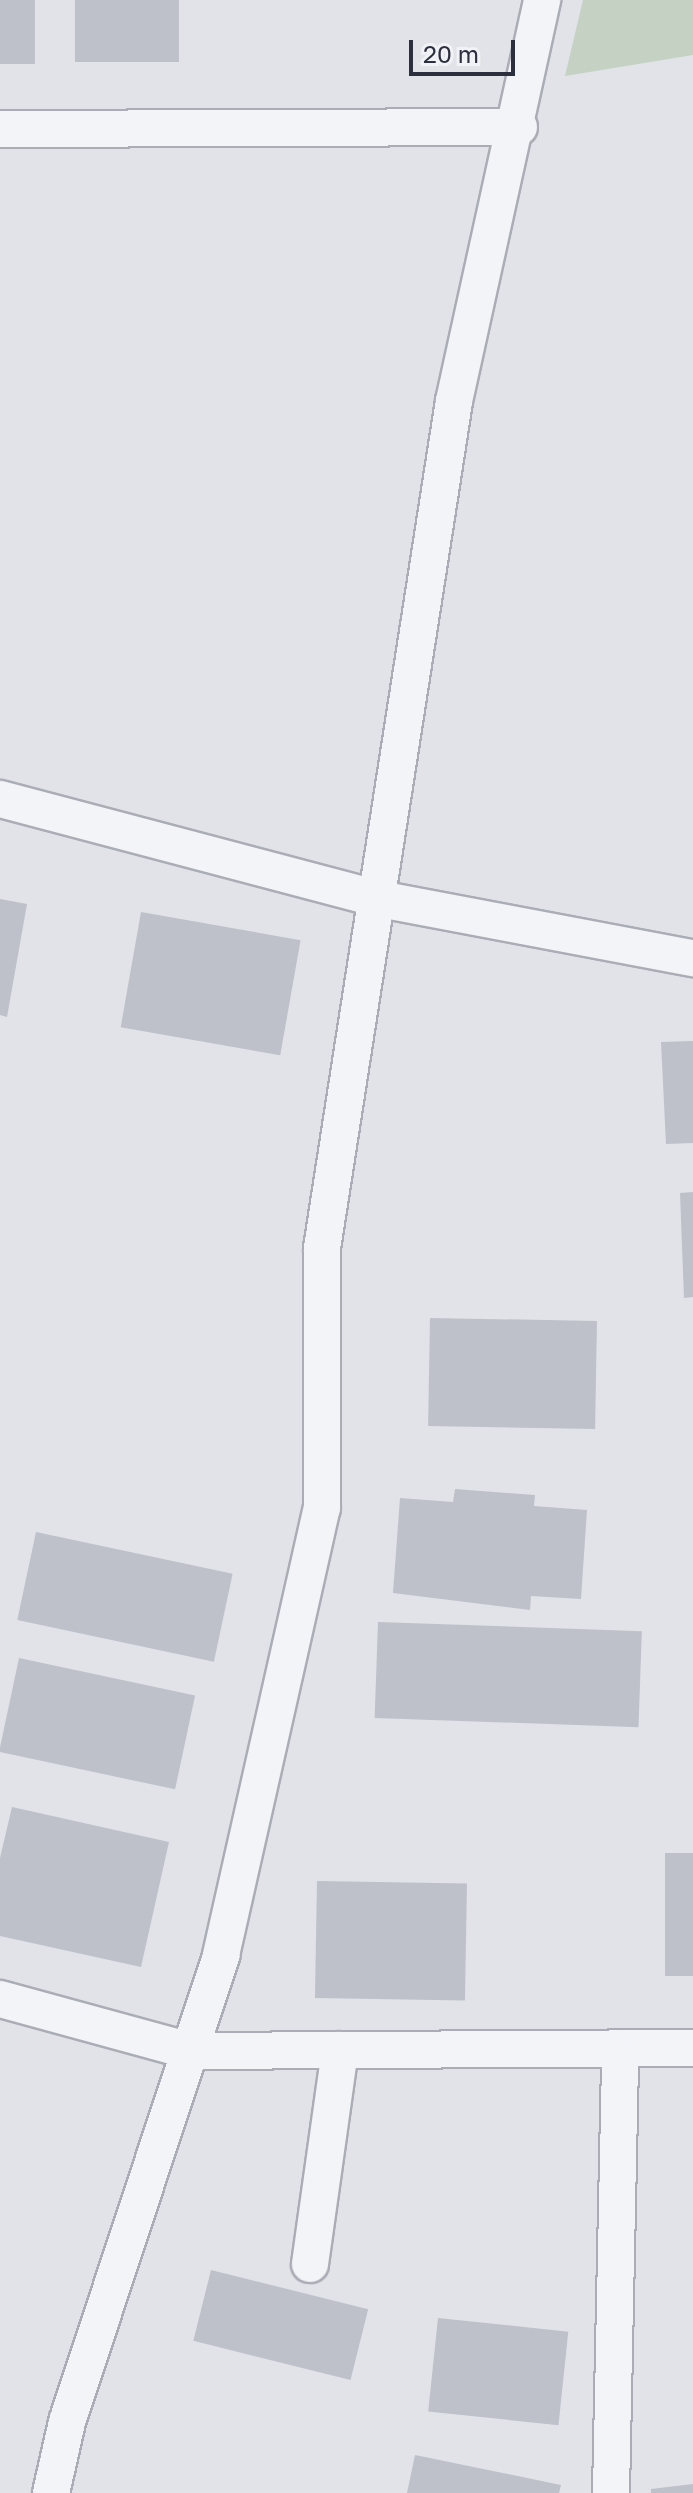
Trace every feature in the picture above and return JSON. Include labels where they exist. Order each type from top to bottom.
[{"type":"street","points":[[51,2493],[67,2422],[221,1955],[322,1508],[322,1248],[374,898],[454,401],[519,127],[542,0]]},
{"type":"street","points":[[0,129],[519,127]]},
{"type":"street","points":[[0,799],[374,898],[693,958]]},
{"type":"street","points":[[0,1999],[190,2051],[693,2048]]},
{"type":"street","points":[[611,2493],[620,2049]]},
{"type":"street","points":[[310,2264],[340,2050]]},
{"type":"green space","points":[[583,0],[693,0],[693,55],[565,76]]},
{"type":"building","points":[[0,0],[35,0],[35,64],[0,64]]},
{"type":"building","points":[[75,0],[179,0],[179,62],[75,62]]},
{"type":"building","points":[[0,899],[27,904],[7,1017],[0,1015]]},
{"type":"building","points":[[141,912],[301,940],[280,1055],[121,1027]]},
{"type":"building","points":[[693,1041],[693,1143],[666,1144],[661,1042]]},
{"type":"building","points":[[693,1192],[693,1297],[684,1298],[680,1193]]},
{"type":"building","points":[[430,1318],[597,1321],[595,1429],[428,1426]]},
{"type":"building","points":[[455,1489],[535,1495],[534,1506],[587,1510],[581,1599],[531,1596],[530,1610],[393,1593],[400,1498],[453,1502]]},
{"type":"building","points":[[36,1532],[233,1574],[214,1662],[17,1620]]},
{"type":"building","points":[[378,1622],[642,1631],[638,1727],[375,1718]]},
{"type":"building","points":[[19,1658],[195,1695],[175,1789],[0,1752]]},
{"type":"building","points":[[12,1807],[169,1842],[141,1967],[0,1936],[0,1858]]},
{"type":"building","points":[[665,1853],[693,1853],[693,1976],[665,1976]]},
{"type":"building","points":[[317,1881],[467,1884],[465,2001],[315,1998]]},
{"type":"building","points":[[211,2270],[368,2309],[351,2380],[193,2341]]},
{"type":"building","points":[[438,2318],[568,2332],[558,2425],[428,2411]]},
{"type":"building","points":[[415,2455],[561,2485],[559,2493],[407,2493]]},
{"type":"building","points":[[693,2484],[693,2493],[651,2493],[651,2489]]}]
